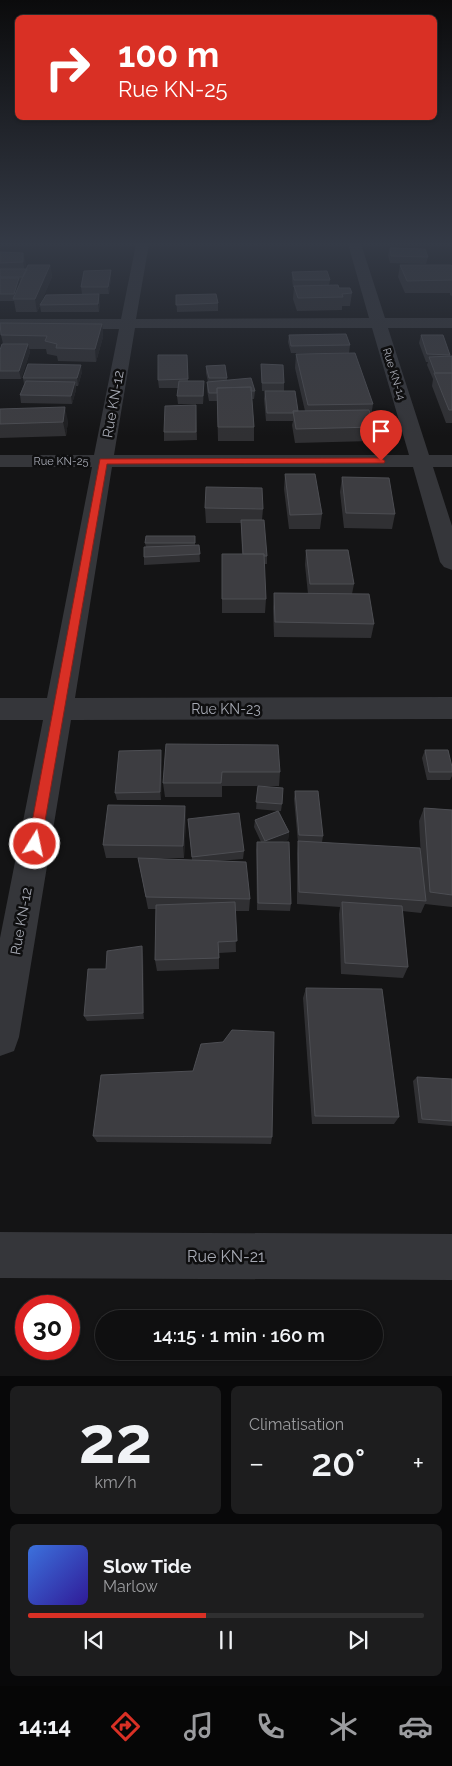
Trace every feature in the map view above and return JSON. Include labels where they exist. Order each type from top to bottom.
[{"type":"street","name":"Rue KN-12","points":[[0,1037],[131,308]]},
{"type":"street","name":"Rue KN-14","points":[[374,308],[452,562]]},
{"type":"street","points":[[0,324],[452,323]]},
{"type":"street","name":"Rue KN-25","points":[[0,461],[452,461]]},
{"type":"street","name":"Rue KN-23","points":[[0,709],[452,708]]},
{"type":"street","name":"Rue KN-21","points":[[0,1255],[452,1257]]},
{"type":"building","points":[[0,323],[102,324],[95,349],[56,348],[57,344],[45,341],[47,336],[1,335]]},
{"type":"building","points":[[346,334],[350,345],[291,346],[289,335]]},
{"type":"building","points":[[421,335],[443,335],[450,355],[427,354]]},
{"type":"building","points":[[2,344],[28,344],[19,371],[0,371],[0,350]]},
{"type":"building","points":[[355,353],[373,404],[308,405],[296,354]]},
{"type":"building","points":[[158,355],[187,355],[188,379],[158,380]]},
{"type":"building","points":[[452,356],[452,373],[435,373],[429,357]]},
{"type":"building","points":[[28,364],[81,365],[77,378],[23,378]]},
{"type":"building","points":[[261,364],[283,365],[284,383],[262,383]]},
{"type":"building","points":[[225,365],[227,378],[209,378],[206,366]]},
{"type":"building","points":[[434,373],[452,373],[452,410],[449,410]]},
{"type":"building","points":[[251,378],[255,391],[251,391],[251,387],[217,388],[217,393],[209,393],[207,382]]},
{"type":"building","points":[[26,381],[75,382],[71,396],[20,395]]},
{"type":"building","points":[[179,381],[204,381],[203,396],[177,396]]},
{"type":"building","points":[[251,387],[254,427],[218,427],[217,388]]},
{"type":"building","points":[[265,391],[295,391],[298,411],[293,411],[294,413],[267,413]]},
{"type":"building","points":[[196,405],[196,432],[164,432],[165,406]]},
{"type":"building","points":[[65,407],[63,422],[0,424],[0,409]]},
{"type":"building","points":[[369,410],[374,427],[296,429],[293,411]]},
{"type":"building","points":[[285,474],[315,474],[322,514],[290,515]]},
{"type":"building","points":[[342,477],[389,478],[395,514],[346,513]]},
{"type":"building","points":[[206,487],[262,488],[263,509],[205,508]]},
{"type":"building","points":[[241,520],[264,520],[267,556],[264,556],[264,554],[243,554]]},
{"type":"building","points":[[146,536],[195,536],[195,543],[145,543]]},
{"type":"building","points":[[199,545],[200,554],[144,557],[144,547]]},
{"type":"building","points":[[306,550],[348,550],[354,584],[310,584]]},
{"type":"building","points":[[222,554],[264,554],[266,599],[222,599]]},
{"type":"building","points":[[274,593],[369,594],[374,624],[275,622]]},
{"type":"building","points":[[166,744],[278,745],[280,772],[222,772],[221,783],[163,783]]},
{"type":"building","points":[[161,750],[160,792],[115,793],[119,751]]},
{"type":"building","points":[[425,750],[448,750],[452,772],[429,772]]},
{"type":"building","points":[[258,786],[283,788],[282,804],[256,802]]},
{"type":"building","points":[[295,791],[318,791],[323,836],[299,835]]},
{"type":"building","points":[[108,805],[185,806],[183,846],[103,845]]},
{"type":"building","points":[[424,808],[452,810],[452,895],[430,892]]},
{"type":"building","points":[[278,811],[289,832],[265,841],[255,820]]},
{"type":"building","points":[[239,813],[244,851],[192,857],[188,819]]},
{"type":"building","points":[[298,841],[420,848],[426,901],[299,892]]},
{"type":"building","points":[[257,842],[289,842],[291,904],[258,903]]},
{"type":"building","points":[[138,858],[246,862],[250,899],[146,897]]},
{"type":"building","points":[[235,902],[237,941],[218,942],[219,958],[155,960],[156,905]]},
{"type":"building","points":[[342,902],[402,906],[408,967],[345,963]]},
{"type":"building","points":[[142,946],[143,1013],[84,1016],[88,969],[106,969],[107,951]]},
{"type":"building","points":[[306,988],[382,989],[399,1117],[315,1116]]},
{"type":"building","points":[[232,1030],[274,1032],[272,1137],[93,1136],[101,1075],[193,1071],[201,1044],[223,1042]]},
{"type":"building","points":[[417,1077],[452,1079],[452,1121],[422,1119]]},
{"type":"route","points":[[35,844],[103,461],[381,461]]}]
